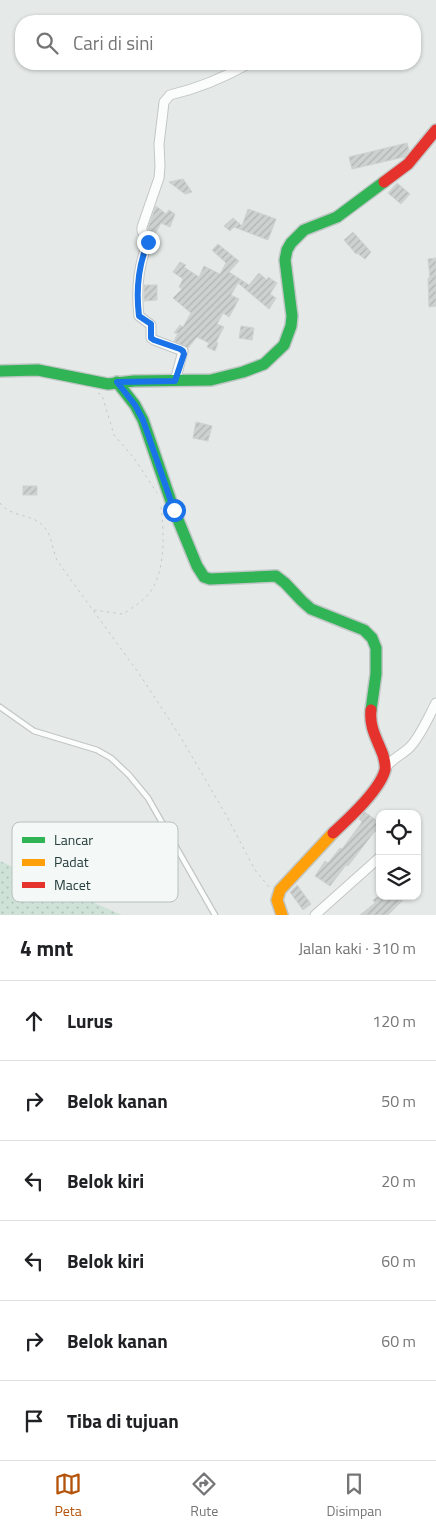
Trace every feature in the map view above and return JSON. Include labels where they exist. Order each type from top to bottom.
[{"type":"street","points":[[175,381],[184,354],[183,351],[151,338],[151,324],[139,316],[138,308],[140,266],[148,242],[142,231],[142,226],[159,178],[159,144],[164,102],[170,94],[183,92],[237,70]]},
{"type":"street","points":[[0,371],[38,370],[108,384],[117,382],[205,381],[229,376],[264,364],[285,342],[292,321],[285,260],[290,243],[304,230],[337,217],[354,206],[408,164],[436,130]]},
{"type":"street","points":[[117,382],[135,405],[143,420],[174,510],[204,577],[210,579],[276,576],[283,580],[306,606],[362,630],[370,636],[376,651],[377,661],[371,723],[386,767]]},
{"type":"street","points":[[282,915],[278,903],[280,890],[372,791],[390,761],[413,744],[436,703]]},
{"type":"street","points":[[314,915],[376,861]]},
{"type":"street","points":[[324,908],[331,915]]},
{"type":"lane","points":[[0,707],[34,731],[97,750],[111,758],[129,775],[148,798],[162,822]]},
{"type":"lane","points":[[178,850],[215,915]]},
{"type":"path","points":[[93,610],[123,614],[150,593],[159,574],[164,533],[161,500],[134,458],[114,435],[102,395],[94,391]]},
{"type":"path","points":[[0,503],[8,511],[33,519],[46,528],[53,554],[58,562],[140,675],[180,736],[225,813],[255,870],[278,897]]},
{"type":"green space","points":[[0,861],[12,866],[12,902],[93,902],[122,915],[0,915]]},
{"type":"building","points":[[407,143],[409,150],[404,157],[352,169],[349,157]]},
{"type":"building","points":[[183,179],[192,192],[185,194],[169,182]]},
{"type":"building","points":[[397,183],[410,194],[401,204],[388,193]]},
{"type":"building","points":[[156,206],[166,214],[169,210],[175,214],[170,227],[161,223],[154,236],[148,228]]},
{"type":"building","points":[[248,209],[276,219],[268,240],[234,227],[230,231],[224,226],[233,218],[242,226]]},
{"type":"building","points":[[353,232],[371,252],[365,259],[356,254],[344,240]]},
{"type":"building","points":[[218,244],[239,261],[229,272],[249,285],[259,273],[267,280],[268,277],[277,283],[270,294],[276,298],[269,309],[238,283],[231,295],[239,299],[229,317],[223,313],[217,324],[224,327],[216,342],[218,343],[215,351],[207,347],[209,343],[197,337],[188,348],[174,341],[178,333],[174,333],[180,325],[183,327],[191,313],[173,298],[182,289],[179,287],[183,279],[173,272],[180,262],[199,277],[204,266],[220,274],[226,263],[212,250]]},
{"type":"building","points":[[436,258],[436,306],[429,307],[428,278],[430,278],[428,259]]},
{"type":"building","points":[[144,285],[157,285],[157,300],[144,301]]},
{"type":"building","points":[[241,326],[254,328],[252,340],[239,338]]},
{"type":"building","points":[[196,422],[212,426],[208,441],[193,438]]},
{"type":"building","points":[[23,486],[37,486],[37,495],[23,495]]},
{"type":"building","points":[[365,812],[376,820],[376,832],[330,886],[315,876],[325,861],[328,863],[340,848],[342,849],[362,822],[359,819]]},
{"type":"building","points":[[297,885],[311,904],[303,910],[290,892]]},
{"type":"building","points":[[376,898],[376,900],[403,900],[388,915],[360,915],[375,903],[373,900]]},
{"type":"traffic: fast","points":[[0,371],[38,370],[108,384],[134,381],[211,380],[243,372],[264,364],[284,345],[291,326],[292,316],[285,260],[291,243],[304,230],[337,217],[384,182]]},
{"type":"traffic: fast","points":[[117,382],[135,405],[143,420],[174,510],[197,566],[204,577],[210,579],[276,576],[311,609],[364,630],[372,638],[376,648],[376,674],[371,710]]},
{"type":"traffic: slow","points":[[282,915],[277,900],[280,890],[333,833]]},
{"type":"traffic: jam","points":[[384,182],[408,164],[436,130]]},
{"type":"traffic: jam","points":[[333,833],[370,795],[382,778],[385,770],[383,755],[372,727],[371,710]]},
{"type":"route","points":[[148,242],[140,266],[138,286],[139,316],[151,324],[151,338],[157,342],[180,349],[184,354],[175,381],[117,382],[135,405],[143,420],[174,510]]}]
